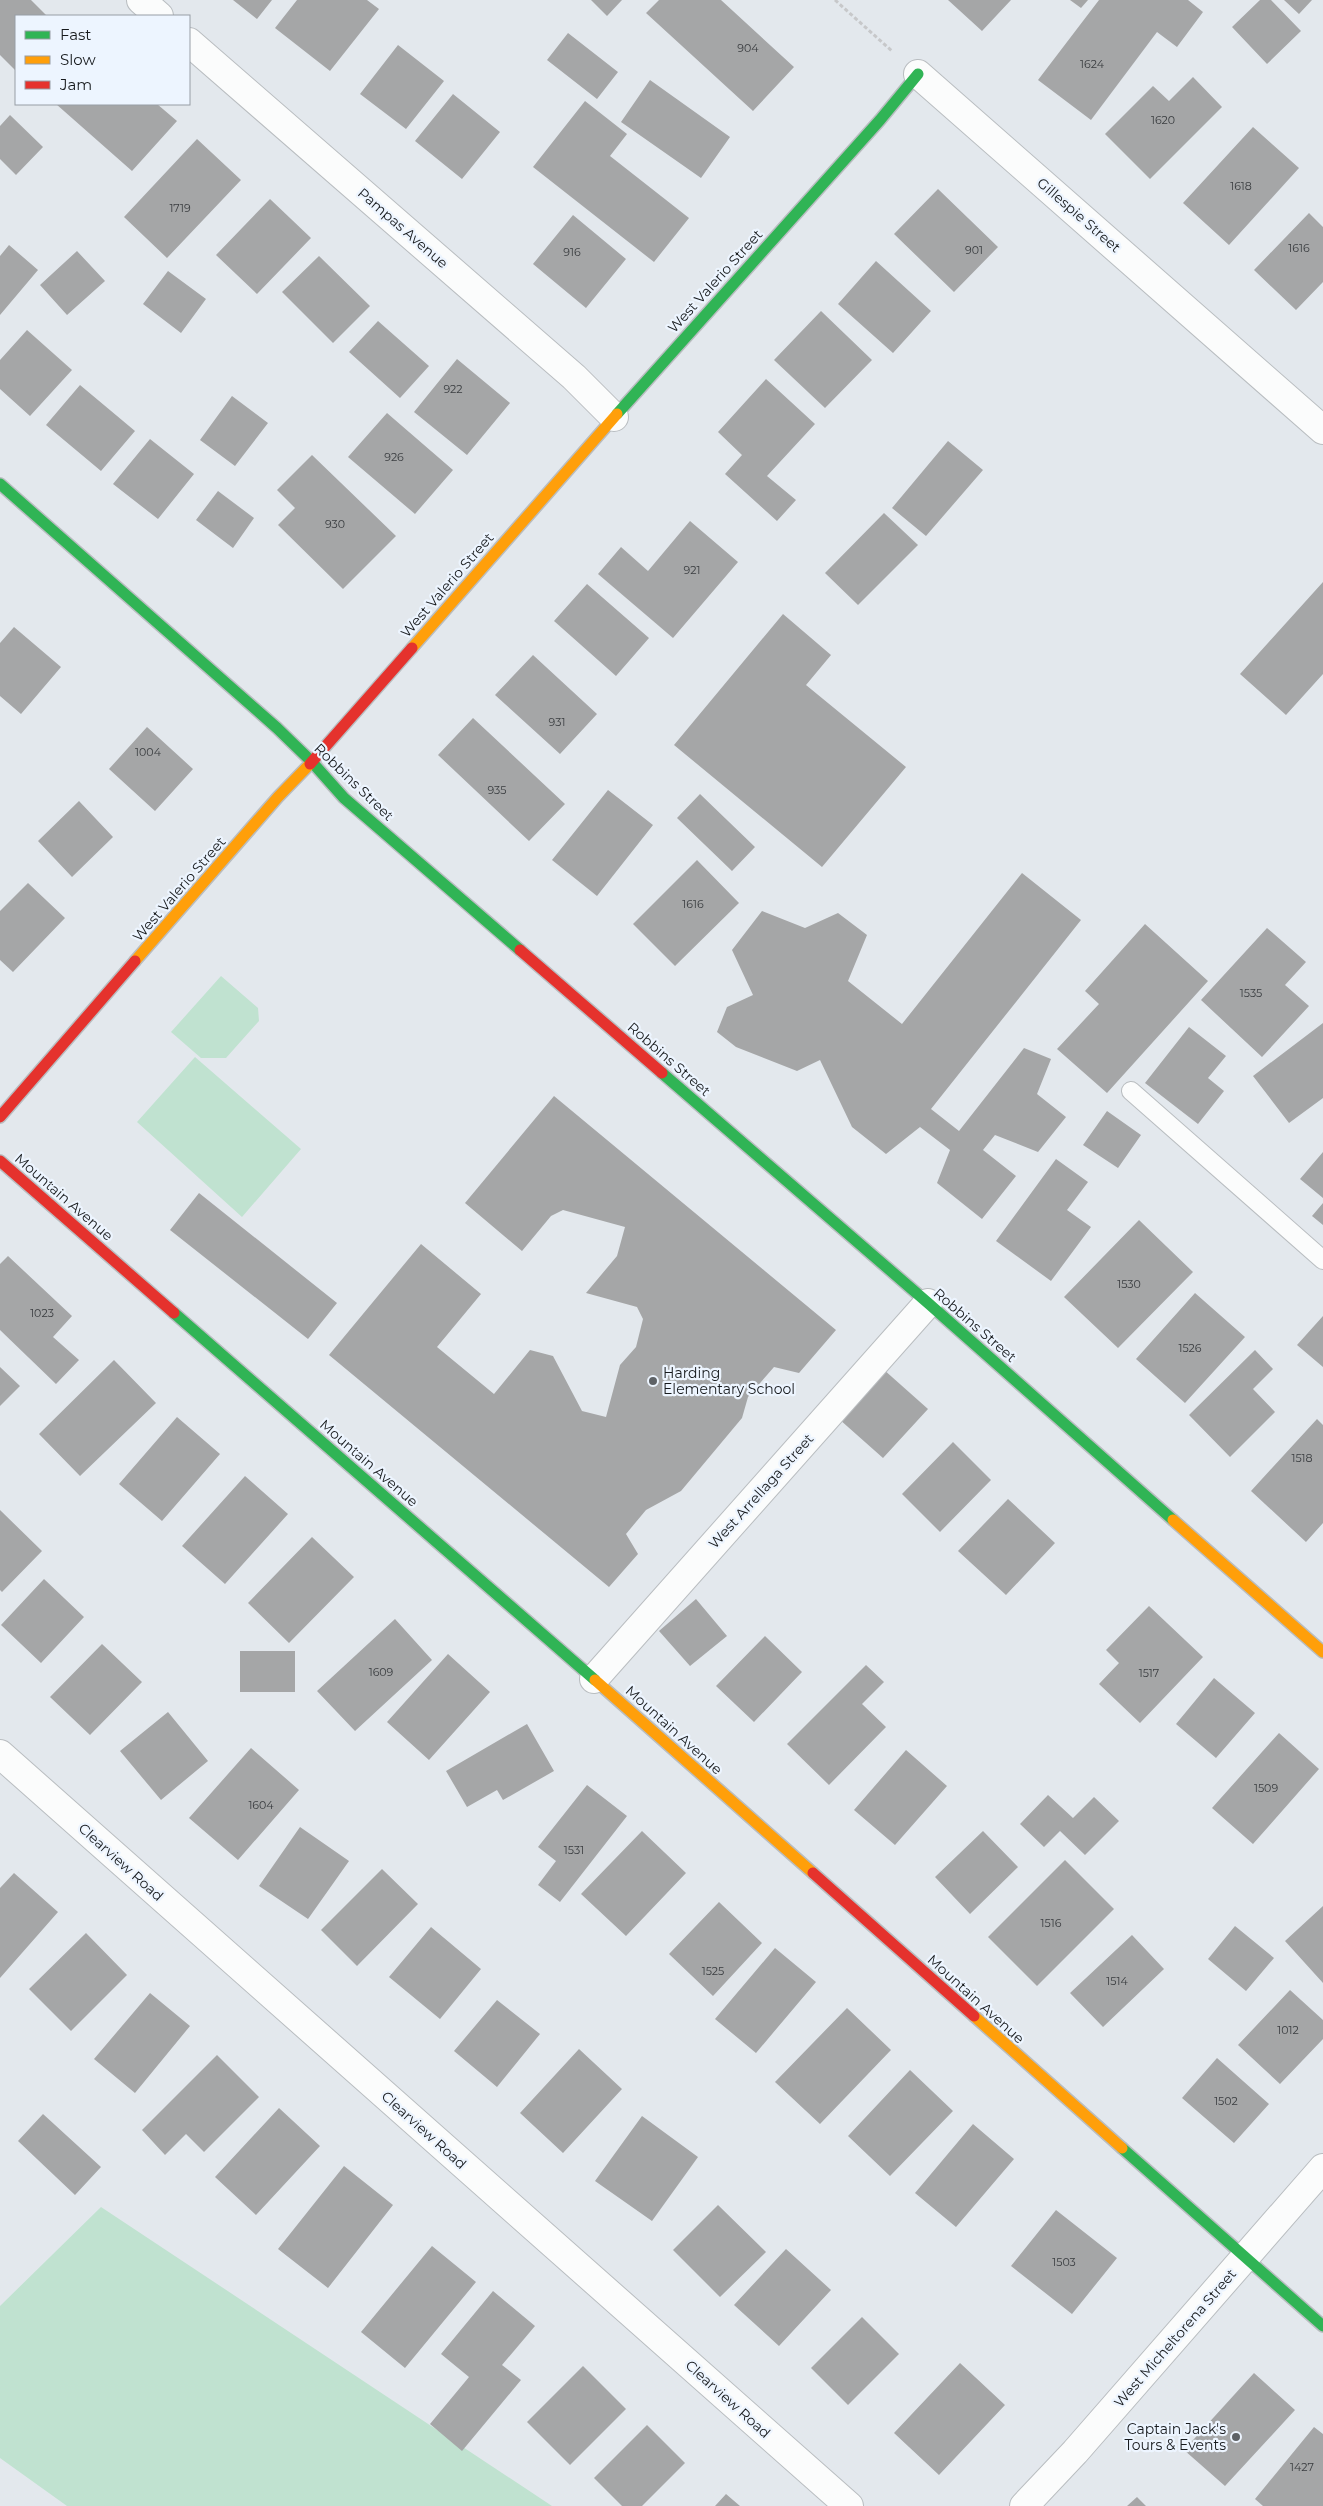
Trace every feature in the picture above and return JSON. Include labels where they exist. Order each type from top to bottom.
[{"type":"street","points":[[141,0],[158,15]]},
{"type":"street","name":"Pampas Avenue","points":[[190,43],[574,378],[614,417]]},
{"type":"street","name":"West Valerio Street","points":[[0,1117],[278,797],[312,762],[614,417],[874,127],[918,74]]},
{"type":"street","name":"Gillespie Street","points":[[918,74],[1323,430]]},
{"type":"street","name":"Robbins Street","points":[[0,484],[312,762],[344,798],[928,1303],[1323,1652]]},
{"type":"street","name":"Mountain Avenue","points":[[0,1161],[594,1679],[1323,2326]]},
{"type":"street","name":"West Arrellaga Street","points":[[594,1679],[928,1303]]},
{"type":"street","name":"Clearview Road","points":[[0,1754],[849,2506]]},
{"type":"street","name":"West Micheltorena Street","points":[[1024,2506],[1075,2452],[1323,2168]]},
{"type":"lane","points":[[1131,1091],[1323,1260]]},
{"type":"path","points":[[835,0],[918,74]]},
{"type":"green space","points":[[221,976],[258,1008],[259,1021],[226,1058],[201,1058],[171,1032]]},
{"type":"green space","points":[[195,1057],[301,1149],[242,1217],[137,1122]]},
{"type":"green space","points":[[101,2207],[552,2506],[67,2506],[0,2458],[0,2306]]},
{"type":"building","points":[[0,0],[31,0],[46,15],[15,15],[15,70],[0,55]]},
{"type":"building","points":[[233,0],[272,0],[257,19]]},
{"type":"building","points":[[297,0],[367,0],[379,9],[330,71],[275,28]]},
{"type":"building","points":[[591,0],[622,0],[607,16]]},
{"type":"building","points":[[659,0],[721,0],[794,67],[753,111],[646,13]]},
{"type":"building","points":[[948,0],[1011,0],[982,31]]},
{"type":"building","points":[[1070,0],[1088,0],[1081,8]]},
{"type":"building","points":[[1099,0],[1188,0],[1203,12],[1177,47],[1157,32],[1091,120],[1038,80]]},
{"type":"building","points":[[1260,0],[1271,0],[1301,31],[1267,64],[1232,27]]},
{"type":"building","points":[[1284,0],[1312,0],[1299,14]]},
{"type":"building","points":[[568,33],[618,72],[597,99],[547,60]]},
{"type":"building","points":[[398,45],[444,81],[406,129],[360,94]]},
{"type":"building","points":[[1193,77],[1222,107],[1150,179],[1105,134],[1153,86],[1169,101]]},
{"type":"building","points":[[650,80],[730,137],[701,178],[621,122]]},
{"type":"building","points":[[453,94],[500,132],[462,179],[415,141]]},
{"type":"building","points":[[585,101],[627,134],[610,156],[689,218],[654,262],[533,167]]},
{"type":"building","points":[[57,105],[158,105],[177,121],[132,171]]},
{"type":"building","points":[[10,115],[43,147],[16,175],[0,159],[0,126]]},
{"type":"building","points":[[1253,127],[1299,168],[1229,245],[1183,203]]},
{"type":"building","points":[[197,139],[241,180],[167,258],[124,217]]},
{"type":"building","points":[[938,189],[998,247],[954,292],[894,234]]},
{"type":"building","points":[[270,199],[311,238],[257,294],[216,255]]},
{"type":"building","points":[[1309,213],[1323,227],[1323,282],[1296,310],[1254,270]]},
{"type":"building","points":[[573,215],[626,259],[586,308],[533,264]]},
{"type":"building","points":[[9,245],[38,270],[0,315],[0,256]]},
{"type":"building","points":[[77,251],[105,281],[67,315],[40,285]]},
{"type":"building","points":[[319,256],[370,306],[333,343],[282,292]]},
{"type":"building","points":[[876,261],[931,311],[893,353],[838,304]]},
{"type":"building","points":[[168,271],[206,299],[181,333],[143,304]]},
{"type":"building","points":[[821,311],[872,360],[825,408],[774,360]]},
{"type":"building","points":[[378,321],[429,366],[400,398],[349,352]]},
{"type":"building","points":[[27,330],[72,370],[30,416],[0,389],[0,360]]},
{"type":"building","points":[[457,359],[510,403],[467,455],[414,412]]},
{"type":"building","points":[[766,379],[815,424],[767,476],[796,500],[777,521],[725,474],[742,455],[718,432]]},
{"type":"building","points":[[80,385],[135,431],[101,471],[46,425]]},
{"type":"building","points":[[232,396],[268,423],[235,466],[200,440]]},
{"type":"building","points":[[387,413],[453,470],[415,514],[348,457]]},
{"type":"building","points":[[150,439],[194,474],[158,519],[113,484]]},
{"type":"building","points":[[948,441],[983,470],[926,536],[892,508]]},
{"type":"building","points":[[312,455],[396,536],[343,589],[278,525],[295,508],[277,490]]},
{"type":"building","points":[[218,491],[254,518],[233,548],[196,520]]},
{"type":"building","points":[[884,513],[918,545],[858,605],[825,573]]},
{"type":"building","points":[[690,521],[738,562],[673,638],[598,574],[621,547],[648,571]]},
{"type":"building","points":[[1323,582],[1323,674],[1286,715],[1240,674]]},
{"type":"building","points":[[587,584],[649,638],[616,676],[554,621]]},
{"type":"building","points":[[783,614],[831,655],[806,685],[906,767],[822,867],[674,745]]},
{"type":"building","points":[[14,627],[61,667],[21,714],[0,696],[0,643]]},
{"type":"building","points":[[533,655],[597,714],[560,754],[495,695]]},
{"type":"building","points":[[473,718],[565,804],[529,841],[438,755]]},
{"type":"building","points":[[147,727],[193,769],[155,811],[109,769]]},
{"type":"building","points":[[608,790],[653,825],[597,896],[552,860]]},
{"type":"building","points":[[700,794],[755,847],[732,871],[677,818]]},
{"type":"building","points":[[79,801],[113,837],[72,877],[38,841]]},
{"type":"building","points":[[697,860],[739,903],[675,966],[633,924]]},
{"type":"building","points":[[1022,873],[1081,920],[931,1109],[959,1131],[1024,1048],[1051,1059],[1037,1094],[1066,1117],[1038,1152],[995,1135],[983,1150],[1016,1176],[982,1219],[937,1183],[950,1150],[920,1127],[886,1154],[852,1127],[820,1060],[797,1071],[736,1047],[717,1032],[727,1007],[753,995],[732,950],[762,911],[805,928],[838,913],[867,935],[848,981],[902,1024]]},
{"type":"building","points":[[28,883],[65,918],[13,972],[0,960],[0,911]]},
{"type":"building","points":[[1145,924],[1208,981],[1107,1093],[1057,1049],[1099,1004],[1085,991]]},
{"type":"building","points":[[1267,928],[1306,962],[1285,985],[1309,1006],[1262,1057],[1201,1000]]},
{"type":"building","points":[[1323,1023],[1323,1098],[1289,1123],[1253,1076]]},
{"type":"building","points":[[1189,1027],[1226,1056],[1208,1078],[1224,1091],[1198,1124],[1145,1083]]},
{"type":"building","points":[[554,1096],[836,1330],[799,1373],[774,1367],[748,1397],[742,1418],[681,1491],[646,1510],[626,1534],[638,1554],[609,1587],[329,1355],[421,1244],[481,1294],[437,1347],[494,1394],[530,1350],[553,1356],[582,1411],[606,1417],[620,1365],[636,1347],[643,1319],[637,1307],[586,1293],[617,1256],[625,1227],[563,1210],[551,1216],[522,1251],[465,1203]]},
{"type":"building","points":[[1107,1111],[1141,1135],[1118,1168],[1083,1145]]},
{"type":"building","points":[[1323,1152],[1323,1198],[1300,1179]]},
{"type":"building","points":[[1056,1159],[1088,1182],[1067,1210],[1091,1227],[1051,1281],[996,1241]]},
{"type":"building","points":[[199,1193],[337,1303],[308,1339],[170,1230]]},
{"type":"building","points":[[1323,1203],[1323,1225],[1312,1216]]},
{"type":"building","points":[[1139,1220],[1193,1272],[1118,1348],[1064,1297]]},
{"type":"building","points":[[8,1256],[72,1316],[53,1337],[79,1360],[56,1384],[0,1330],[0,1264]]},
{"type":"building","points":[[1195,1293],[1245,1337],[1185,1403],[1136,1359]]},
{"type":"building","points":[[1323,1316],[1323,1367],[1297,1345]]},
{"type":"building","points":[[1255,1350],[1273,1369],[1253,1389],[1275,1412],[1230,1457],[1189,1415]]},
{"type":"building","points":[[114,1360],[156,1403],[80,1476],[39,1434]]},
{"type":"building","points":[[0,1367],[20,1386],[0,1406]]},
{"type":"building","points":[[883,1369],[928,1409],[883,1458],[839,1419]]},
{"type":"building","points":[[177,1417],[220,1454],[162,1521],[119,1484]]},
{"type":"building","points":[[1317,1419],[1323,1425],[1323,1523],[1306,1542],[1251,1491]]},
{"type":"building","points":[[953,1442],[991,1480],[940,1532],[902,1494]]},
{"type":"building","points":[[245,1476],[288,1514],[225,1584],[182,1546]]},
{"type":"building","points":[[1008,1499],[1055,1543],[1006,1595],[958,1551]]},
{"type":"building","points":[[0,1510],[42,1551],[2,1592],[0,1590]]},
{"type":"building","points":[[312,1537],[354,1577],[289,1643],[248,1603]]},
{"type":"building","points":[[44,1579],[84,1617],[41,1663],[1,1625]]},
{"type":"building","points":[[696,1599],[727,1636],[690,1666],[659,1631]]},
{"type":"building","points":[[1149,1606],[1203,1657],[1140,1723],[1099,1684],[1119,1663],[1106,1650]]},
{"type":"building","points":[[395,1619],[432,1660],[355,1731],[317,1691]]},
{"type":"building","points":[[765,1636],[802,1672],[754,1722],[716,1686]]},
{"type":"building","points":[[102,1644],[142,1682],[90,1735],[50,1697]]},
{"type":"building","points":[[240,1651],[295,1651],[295,1692],[240,1692]]},
{"type":"building","points":[[448,1654],[490,1692],[429,1760],[387,1722]]},
{"type":"building","points":[[866,1665],[884,1682],[862,1704],[886,1727],[829,1785],[787,1744]]},
{"type":"building","points":[[1214,1678],[1255,1713],[1216,1758],[1176,1724]]},
{"type":"building","points":[[168,1712],[208,1761],[161,1800],[120,1751]]},
{"type":"building","points":[[527,1724],[554,1771],[503,1800],[497,1790],[467,1807],[446,1771]]},
{"type":"building","points":[[1279,1733],[1319,1769],[1253,1844],[1212,1808]]},
{"type":"building","points":[[251,1748],[299,1790],[238,1860],[189,1818]]},
{"type":"building","points":[[906,1750],[947,1786],[895,1845],[854,1810]]},
{"type":"building","points":[[587,1785],[627,1816],[560,1902],[538,1885],[556,1861],[538,1847]]},
{"type":"building","points":[[1048,1795],[1073,1818],[1094,1797],[1119,1821],[1085,1855],[1060,1831],[1044,1847],[1020,1824]]},
{"type":"building","points":[[300,1827],[349,1861],[308,1919],[259,1886]]},
{"type":"building","points":[[642,1831],[686,1873],[626,1936],[581,1894]]},
{"type":"building","points":[[983,1831],[1018,1867],[970,1914],[935,1877]]},
{"type":"building","points":[[1065,1860],[1114,1909],[1037,1986],[988,1937]]},
{"type":"building","points":[[382,1869],[418,1904],[357,1966],[321,1930]]},
{"type":"building","points":[[14,1873],[58,1912],[0,1978],[0,1888]]},
{"type":"building","points":[[719,1902],[762,1943],[713,1996],[669,1954]]},
{"type":"building","points":[[1323,1906],[1323,1983],[1285,1941]]},
{"type":"building","points":[[1235,1926],[1274,1958],[1246,1991],[1208,1959]]},
{"type":"building","points":[[431,1927],[481,1969],[440,2019],[389,1977]]},
{"type":"building","points":[[86,1933],[127,1975],[71,2031],[29,1989]]},
{"type":"building","points":[[1132,1935],[1164,1969],[1103,2027],[1070,1993]]},
{"type":"building","points":[[775,1948],[816,1982],[756,2053],[715,2019]]},
{"type":"building","points":[[1290,1990],[1323,2020],[1323,2039],[1280,2084],[1238,2045]]},
{"type":"building","points":[[150,1993],[190,2026],[135,2093],[94,2059]]},
{"type":"building","points":[[497,2000],[540,2034],[497,2087],[454,2051]]},
{"type":"building","points":[[847,2008],[891,2050],[820,2124],[775,2082]]},
{"type":"building","points":[[579,2049],[622,2089],[563,2153],[520,2113]]},
{"type":"building","points":[[217,2055],[259,2097],[204,2152],[186,2134],[165,2155],[142,2130]]},
{"type":"building","points":[[1217,2058],[1269,2104],[1234,2143],[1182,2098]]},
{"type":"building","points":[[910,2070],[953,2111],[890,2176],[848,2136]]},
{"type":"building","points":[[279,2108],[320,2146],[256,2215],[215,2177]]},
{"type":"building","points":[[43,2114],[101,2167],[75,2195],[18,2141]]},
{"type":"building","points":[[642,2116],[698,2157],[652,2221],[595,2181]]},
{"type":"building","points":[[973,2124],[1014,2159],[956,2227],[915,2193]]},
{"type":"building","points":[[344,2166],[393,2205],[328,2288],[278,2249]]},
{"type":"building","points":[[718,2205],[766,2252],[720,2297],[673,2250]]},
{"type":"building","points":[[1056,2210],[1117,2258],[1072,2314],[1011,2266]]},
{"type":"building","points":[[432,2246],[476,2282],[405,2368],[361,2332]]},
{"type":"building","points":[[786,2249],[831,2290],[779,2346],[734,2305]]},
{"type":"building","points":[[493,2291],[535,2326],[502,2365],[521,2380],[462,2451],[430,2424],[469,2377],[441,2354]]},
{"type":"building","points":[[862,2317],[899,2354],[848,2405],[811,2368]]},
{"type":"building","points":[[960,2363],[1005,2405],[939,2475],[894,2433]]},
{"type":"building","points":[[583,2366],[626,2409],[570,2465],[527,2422]]},
{"type":"building","points":[[1254,2373],[1295,2410],[1225,2486],[1184,2450]]},
{"type":"building","points":[[647,2425],[685,2463],[642,2506],[622,2506],[594,2478]]},
{"type":"building","points":[[1314,2427],[1323,2434],[1323,2506],[1263,2506],[1255,2499]]},
{"type":"building","points":[[726,2494],[740,2506],[715,2506]]},
{"type":"building","points":[[1137,2497],[1146,2506],[1127,2506]]},
{"type":"traffic: fast","points":[[617,414],[880,120],[918,74]]},
{"type":"traffic: fast","points":[[0,484],[277,728],[312,762],[344,798],[520,950]]},
{"type":"traffic: fast","points":[[662,1073],[928,1303],[1173,1520]]},
{"type":"traffic: fast","points":[[174,1313],[595,1680]]},
{"type":"traffic: fast","points":[[1122,2148],[1323,2326]]},
{"type":"traffic: slow","points":[[412,648],[617,414]]},
{"type":"traffic: slow","points":[[135,961],[278,797],[310,764]]},
{"type":"traffic: slow","points":[[1173,1520],[1323,1652]]},
{"type":"traffic: slow","points":[[595,1680],[813,1873]]},
{"type":"traffic: slow","points":[[974,2016],[1122,2148]]},
{"type":"traffic: jam","points":[[310,764],[412,648]]},
{"type":"traffic: jam","points":[[520,950],[662,1073]]},
{"type":"traffic: jam","points":[[0,1117],[135,961]]},
{"type":"traffic: jam","points":[[0,1161],[174,1313]]},
{"type":"traffic: jam","points":[[813,1873],[974,2016]]},
{"type":"place","name":"Harding Elementary School","points":[[653,1381]]},
{"type":"place","name":"Captain Jack's Tours & Events","points":[[1236,2437]]}]
